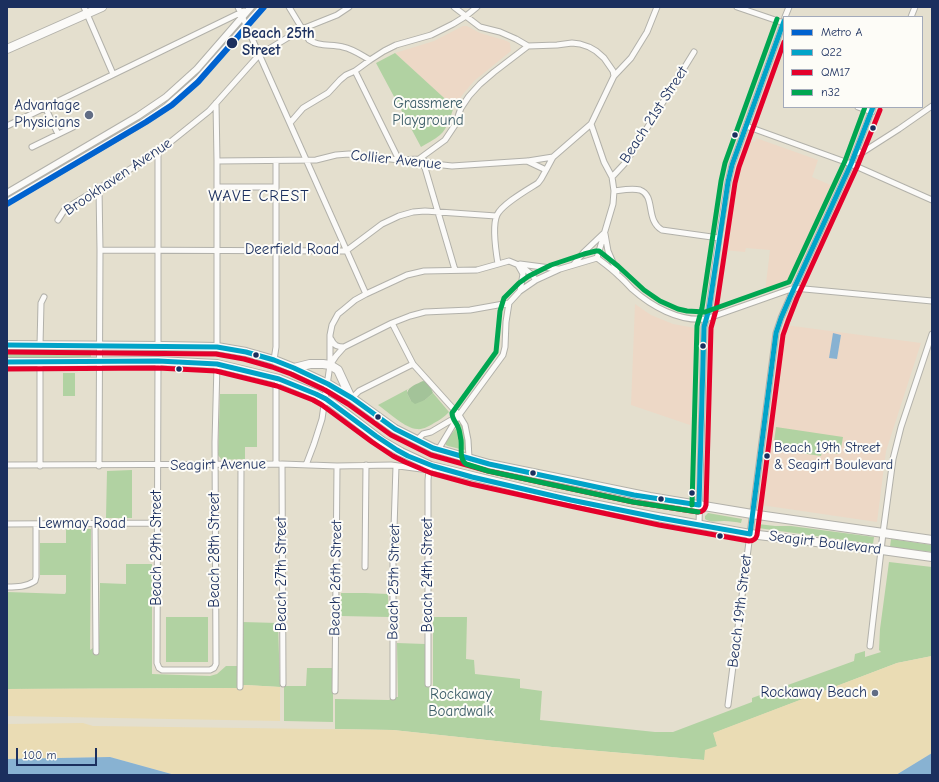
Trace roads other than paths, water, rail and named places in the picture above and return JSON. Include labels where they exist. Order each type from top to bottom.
[{"type":"main road","points":[[7,49],[85,10],[102,7]]},
{"type":"main road","name":"Seagirt Boulevard","points":[[7,345],[217,347],[246,352],[274,360],[328,384],[351,397],[394,428],[433,448],[489,464],[627,493],[699,506],[932,540]]},
{"type":"main road","name":"Seagirt Boulevard","points":[[7,362],[158,361],[217,364],[279,379],[316,394],[326,399],[380,439],[430,468],[562,498],[699,525],[750,534],[932,557]]},
{"type":"main road","points":[[294,368],[310,364],[330,364],[338,370],[351,397]]},
{"type":"street","points":[[7,202],[142,123],[166,107],[199,78],[262,7]]},
{"type":"street","points":[[289,7],[309,40],[314,43],[354,50],[370,60]]},
{"type":"street","name":"Brookhaven Avenue","points":[[58,220],[65,210],[158,152],[209,111],[259,55],[302,29],[337,15],[349,7]]},
{"type":"street","points":[[454,7],[480,27],[500,32],[528,46],[572,43],[589,47],[604,58],[613,71],[614,76]]},
{"type":"street","points":[[290,123],[303,108],[328,94],[340,80],[384,51],[396,45],[431,36],[466,16],[477,7]]},
{"type":"street","points":[[498,264],[495,243],[496,216],[508,203],[538,183],[553,157],[591,124],[614,76],[631,58],[647,32],[657,7]]},
{"type":"street","points":[[736,7],[783,22]]},
{"type":"street","points":[[7,126],[251,8]]},
{"type":"street","points":[[85,10],[113,74]]},
{"type":"street","points":[[240,12],[366,294]]},
{"type":"street","points":[[7,193],[138,116],[160,101],[197,68],[240,12]]},
{"type":"street","points":[[699,525],[704,327],[709,309],[728,182],[746,126],[783,25]]},
{"type":"street","points":[[455,270],[424,168],[418,159],[445,140],[455,125],[461,108],[480,84],[528,46]]},
{"type":"street","name":"Beach 21st Street","points":[[612,177],[626,162],[694,52]]},
{"type":"street","points":[[355,71],[399,160]]},
{"type":"street","points":[[216,103],[217,347]]},
{"type":"street","points":[[856,153],[863,152],[900,129],[932,106]]},
{"type":"street","points":[[45,107],[58,134]]},
{"type":"street","name":"Beach 19th Street","points":[[728,705],[776,334],[794,288],[856,153],[872,109]]},
{"type":"street","points":[[591,124],[604,162],[612,177],[614,191],[612,204],[597,258]]},
{"type":"street","points":[[746,126],[851,164],[932,200]]},
{"type":"street","points":[[32,147],[73,127]]},
{"type":"street","points":[[158,152],[158,346]]},
{"type":"street","name":"Collier Avenue","points":[[217,161],[316,160],[336,155],[349,154],[399,160],[418,159],[434,164],[452,166],[527,161],[553,157]]},
{"type":"street","points":[[274,360],[276,347],[276,161]]},
{"type":"street","name":"Collier Avenue","points":[[527,161],[546,170]]},
{"type":"street","points":[[217,188],[276,187]]},
{"type":"street","points":[[99,188],[99,466]]},
{"type":"street","points":[[614,191],[640,190],[645,193],[648,198],[653,220],[657,227],[662,230],[719,238]]},
{"type":"street","name":"Deerfield Road","points":[[100,250],[346,250],[382,224],[399,216],[413,212],[425,211],[496,216]]},
{"type":"street","points":[[574,264],[604,232]]},
{"type":"street","points":[[604,232],[608,251],[618,275]]},
{"type":"street","points":[[438,450],[459,415],[503,355],[509,303],[520,291],[536,280],[574,264],[597,258],[607,265],[647,301],[664,310],[683,317],[698,320],[706,319],[794,288],[932,301]]},
{"type":"street","points":[[306,464],[322,419],[326,399],[332,325],[338,314],[355,300],[414,272],[477,270],[509,261],[517,264],[560,269]]},
{"type":"street","points":[[517,264],[531,274],[536,280]]},
{"type":"street","points":[[517,264],[523,274],[520,291]]},
{"type":"street","points":[[40,345],[41,303],[44,297]]},
{"type":"street","points":[[330,364],[344,347],[392,323],[410,316],[425,312],[470,310],[509,303]]},
{"type":"street","points":[[392,323],[413,364],[459,415],[465,425],[469,458]]},
{"type":"street","points":[[870,646],[893,460],[901,427],[932,334]]},
{"type":"street","points":[[330,335],[335,345],[338,347],[344,347]]},
{"type":"street","name":"Beach 29th Street","points":[[157,663],[158,361]]},
{"type":"street","points":[[40,362],[40,466]]},
{"type":"street","name":"Beach 28th Street","points":[[157,663],[159,668],[162,670],[210,670],[214,668],[216,664],[215,442],[217,364]]},
{"type":"street","points":[[351,397],[359,391],[413,364]]},
{"type":"street","points":[[276,464],[276,387],[279,379]]},
{"type":"street","points":[[417,440],[423,434],[431,432],[459,415]]},
{"type":"street","name":"Beach 27th Street","points":[[282,464],[283,684]]},
{"type":"street","name":"Seagirt Avenue","points":[[7,465],[158,466],[306,464],[337,466],[391,465],[430,468]]},
{"type":"street","name":"Beach 28th Street","points":[[240,687],[241,465]]},
{"type":"street","points":[[365,567],[366,465]]},
{"type":"street","name":"Beach 26th Street","points":[[335,691],[337,466]]},
{"type":"street","name":"Beach 25th Street","points":[[393,697],[393,560],[396,466]]},
{"type":"street","name":"Beach 24th Street","points":[[428,684],[428,537],[430,468]]},
{"type":"street","name":"Lewmay Road","points":[[7,524],[157,523]]},
{"type":"street","points":[[7,587],[22,586],[35,581],[36,524]]},
{"type":"street","points":[[95,524],[96,652]]},
{"type":"water","points":[[833,333],[841,335],[837,359],[829,358]]},
{"type":"water","points":[[932,753],[932,775],[896,775]]},
{"type":"water","points":[[110,757],[175,775],[7,775],[7,759]]},
{"type":"metro line","name":"A","points":[[7,204],[146,122],[172,105],[198,82],[264,7]]},
{"type":"place","name":"Beach 25th Street","points":[[232,43]]},
{"type":"place","name":"Advantage Physicians","points":[[89,115]]},
{"type":"place","name":"Beach 19th Street & Seagirt Boulevard","points":[[767,456]]},
{"type":"place","name":"Rockaway Beach","points":[[875,693]]},
{"type":"district","name":"WAVE CREST","points":[[259,196]]},
{"type":"park label","name":"Grassmere Playground","points":[[428,112]]},
{"type":"park label","name":"Rockaway Boardwalk","points":[[461,704]]}]
